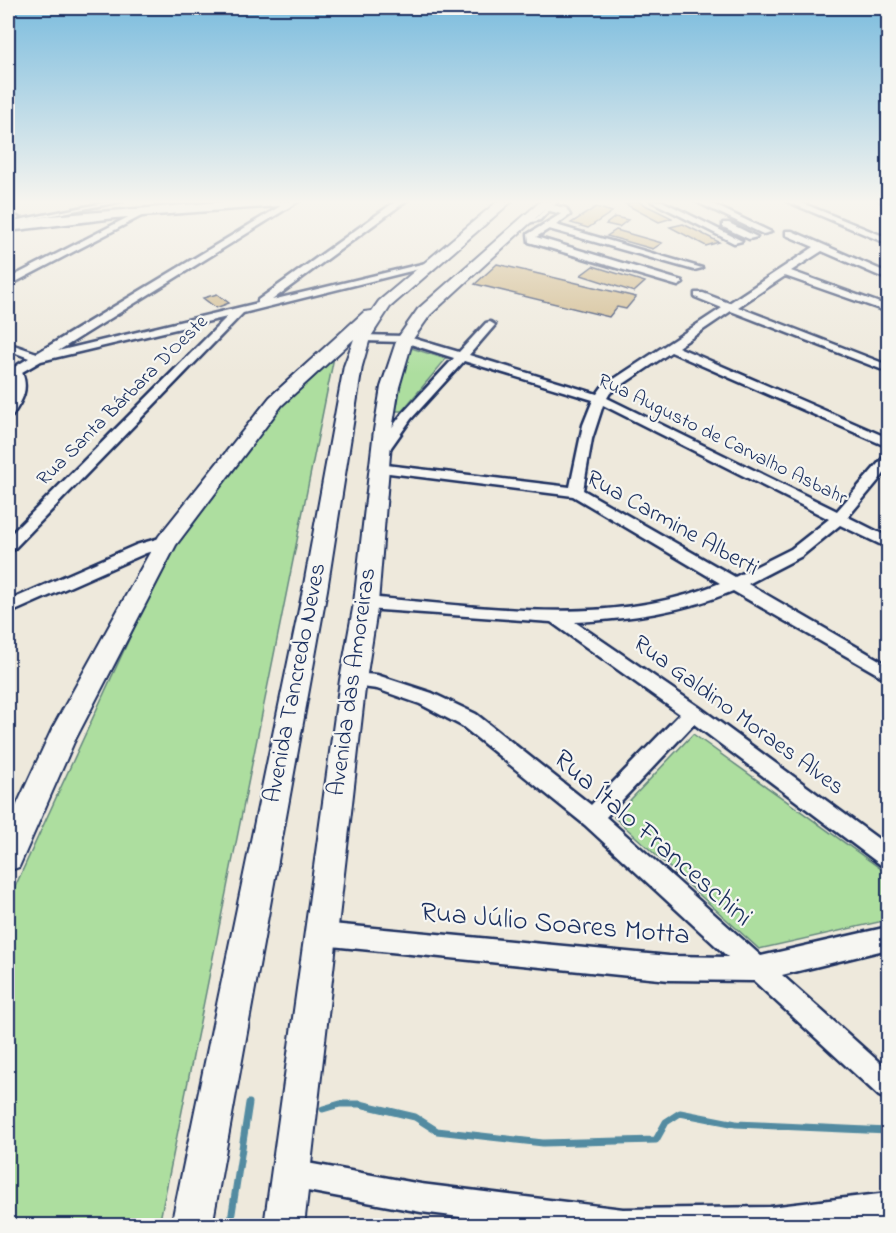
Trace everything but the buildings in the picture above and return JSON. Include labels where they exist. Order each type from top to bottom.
[{"type":"main road","name":"Avenida Tancredo Neves","points":[[191,1226],[315,590],[353,366],[362,338],[384,304],[438,259]]},
{"type":"main road","name":"Avenida das Amoreiras","points":[[284,1226],[353,680],[366,603],[380,459],[390,387],[405,339],[424,312],[489,259]]},
{"type":"main road","points":[[8,856],[62,737],[167,541],[276,401],[322,357],[384,304]]},
{"type":"main road","points":[[322,357],[346,342],[362,338]]},
{"type":"street","points":[[8,283],[55,259]]},
{"type":"street","points":[[8,413],[21,394],[20,382],[12,374],[201,259]]},
{"type":"street","points":[[257,306],[323,259]]},
{"type":"street","points":[[596,259],[678,283]]},
{"type":"street","points":[[625,259],[687,275]]},
{"type":"street","points":[[674,259],[697,268]]},
{"type":"street","points":[[576,492],[598,398],[606,390],[669,347],[733,308],[804,259]]},
{"type":"street","points":[[848,259],[888,276]]},
{"type":"street","points":[[8,346],[38,358],[430,265]]},
{"type":"street","points":[[784,272],[888,309]]},
{"type":"street","points":[[364,281],[399,277],[410,283]]},
{"type":"street","points":[[699,295],[888,369]]},
{"type":"street","name":"Rua Santa Bárbara D'Oeste","points":[[8,546],[240,310]]},
{"type":"street","points":[[380,459],[396,427],[463,357],[490,325]]},
{"type":"street","points":[[79,333],[86,339],[112,341]]},
{"type":"street","name":"Rua Augusto de Carvalho Asbahr","points":[[362,338],[405,339],[598,398],[888,543]]},
{"type":"street","points":[[669,347],[888,443]]},
{"type":"street","points":[[8,384],[21,394]]},
{"type":"street","name":"Rua Carmine Alberti","points":[[380,459],[576,492],[888,673]]},
{"type":"street","points":[[366,603],[556,617],[604,616],[646,611],[688,602],[736,585],[783,561],[819,537],[888,461]]},
{"type":"street","points":[[8,608],[141,549],[167,541]]},
{"type":"street","name":"Rua Galdino Moraes Alves","points":[[556,617],[693,713],[888,858]]},
{"type":"street","name":"Rua Ítalo Franceschini","points":[[353,680],[377,682],[426,698],[469,720],[592,818],[888,1087]]},
{"type":"street","points":[[592,818],[693,713]]},
{"type":"street","name":"Rua Júlio Soares Motta","points":[[321,934],[669,968],[758,969],[888,938]]},
{"type":"street","points":[[291,1174],[421,1198],[623,1223],[770,1221],[856,1213],[888,1207]]},
{"type":"green space","points":[[408,347],[446,359],[402,411],[391,411]]},
{"type":"green space","points":[[334,357],[159,1225],[8,1226],[8,902],[177,535],[280,402]]},
{"type":"green space","points":[[693,734],[888,874],[888,920],[759,949],[614,817]]},
{"type":"waterway","points":[[230,1226],[249,1103]]},
{"type":"waterway","points":[[323,1109],[340,1104],[360,1104],[415,1117],[437,1131],[543,1143],[656,1140],[666,1122],[680,1113],[736,1124],[888,1131]]}]
